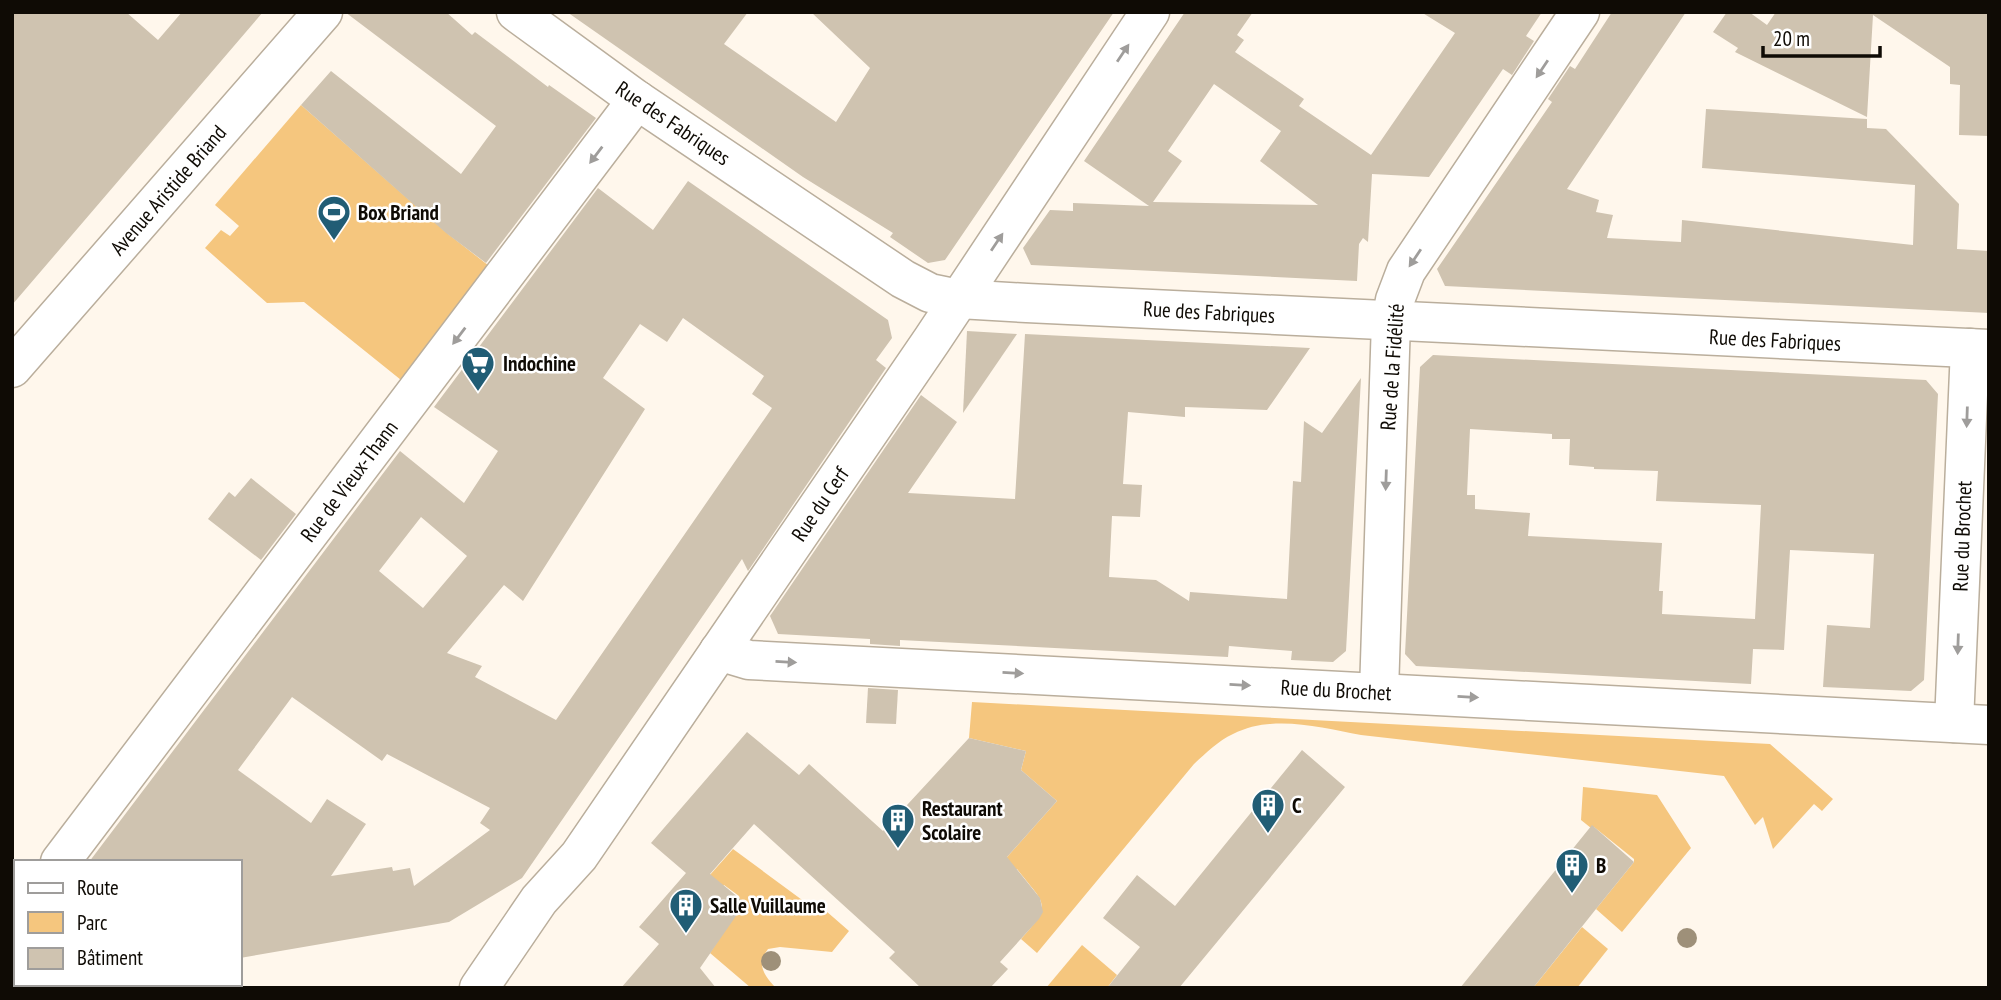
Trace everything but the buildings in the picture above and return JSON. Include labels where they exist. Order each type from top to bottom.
[{"type":"street","name":"Avenue Aristide Briand","points":[[12,368],[323,12]]},
{"type":"street","name":"Rue des Fabriques","points":[[516,12],[637,100],[903,279],[930,293],[959,299],[1979,349]]},
{"type":"street","name":"Rue du Cerf","points":[[479,988],[539,900],[579,856],[959,299],[1150,12]]},
{"type":"street","name":"Rue de la Fidélité","points":[[1379,692],[1391,321],[1395,300],[1406,271],[1580,12]]},
{"type":"street","name":"Rue de Vieux-Thann","points":[[62,860],[637,100]]},
{"type":"street","name":"Rue du Brochet","points":[[719,651],[749,660],[1972,724],[1979,349]]},
{"type":"green space","name":"Box Briand","points":[[301,105],[448,234],[493,269],[406,384],[304,302],[267,303],[205,248],[221,230],[230,236],[239,226],[215,205]]},
{"type":"green space","points":[[972,702],[1770,744],[1833,799],[1822,811],[1814,804],[1773,849],[1763,817],[1755,825],[1724,776],[1361,735],[1296,724],[1280,723],[1248,728],[1228,737],[1194,764],[1037,953],[1021,939],[1038,918],[1042,904],[1039,897],[1017,869],[990,876],[1057,801],[1021,770],[1026,751],[969,738]]},
{"type":"green space","points":[[1583,787],[1657,795],[1691,848],[1622,932],[1596,909],[1634,859],[1581,820]]},
{"type":"green space","points":[[733,849],[813,908],[818,904],[849,931],[832,952],[780,947],[768,949],[762,960],[763,970],[776,988],[751,988],[710,953],[742,904],[739,896],[709,876]]},
{"type":"green space","points":[[1582,927],[1608,949],[1577,988],[1533,988]]},
{"type":"green space","points":[[1082,945],[1117,975],[1107,988],[1046,988]]},
{"type":"place","name":"Box Briand","points":[[334,242]]},
{"type":"place","name":"Indochine","points":[[478,393]]},
{"type":"place","name":"C","points":[[1268,835]]},
{"type":"place","name":"Restaurant Scolaire","points":[[898,850]]},
{"type":"place","name":"B","points":[[1572,895]]},
{"type":"place","name":"Salle Vuillaume","points":[[686,935]]}]
